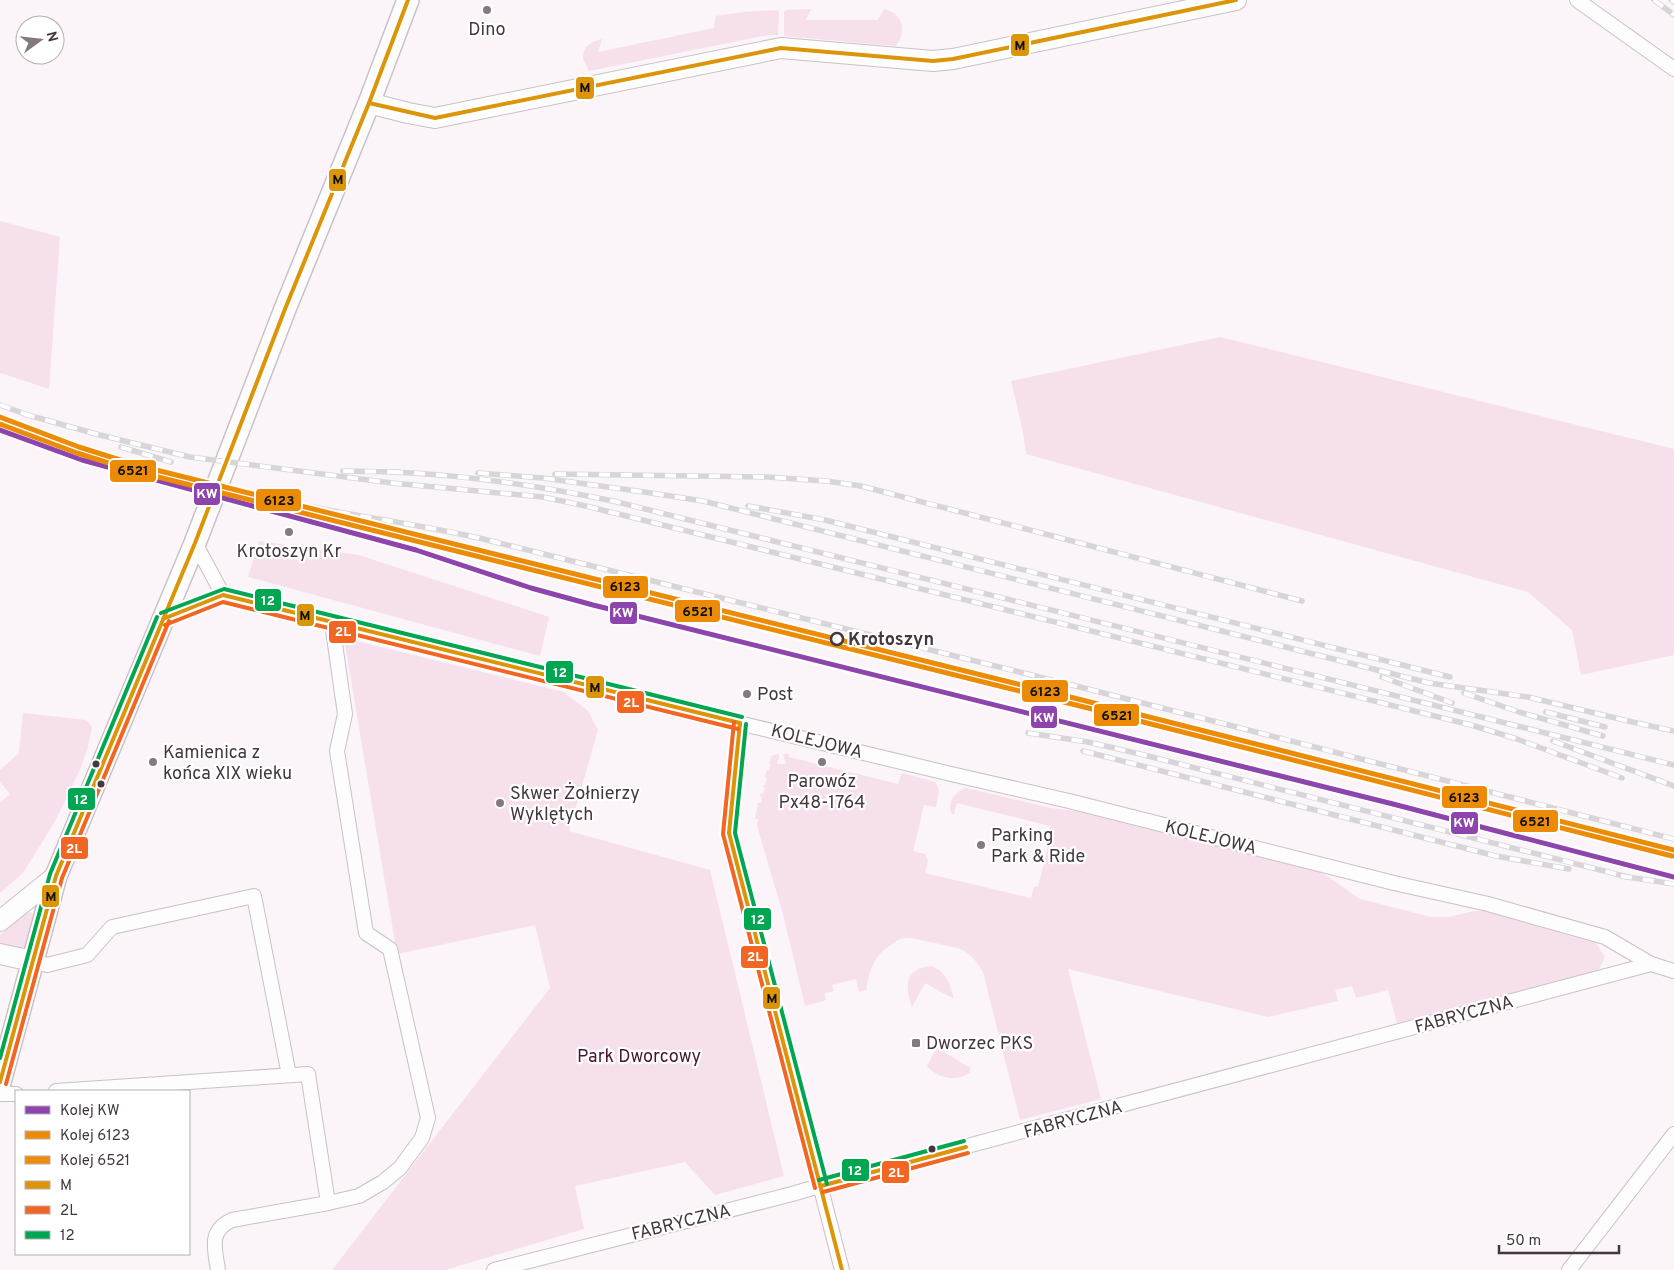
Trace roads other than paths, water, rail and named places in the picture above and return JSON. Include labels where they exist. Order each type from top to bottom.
[{"type":"main road","points":[[0,1082],[6,1045],[56,876],[195,543],[284,309],[408,0]]},
{"type":"street","points":[[368,103],[435,118],[781,48],[933,61],[952,59],[1236,0]]},
{"type":"street","points":[[1577,0],[1674,69]]},
{"type":"street","points":[[163,619],[223,595],[195,543]]},
{"type":"street","name":"KOLEJOWA","points":[[223,595],[740,723],[1069,801],[1394,883],[1488,904],[1605,937],[1651,964],[1674,970]]},
{"type":"street","points":[[218,1270],[214,1241],[223,1224],[232,1220],[359,1196],[384,1182],[400,1168],[422,1138],[428,1118],[390,949],[366,933],[337,751],[345,714],[332,622]]},
{"type":"street","points":[[740,723],[729,832],[842,1270]]},
{"type":"street","points":[[0,922],[56,876]]},
{"type":"street","points":[[0,954],[47,965],[87,955],[112,928],[254,896],[289,1075]]},
{"type":"street","name":"FABRYCZNA","points":[[494,1270],[821,1186],[1651,964]]},
{"type":"street","points":[[71,1090],[308,1074],[328,1203]]},
{"type":"street","points":[[0,1094],[15,1094]]},
{"type":"street","points":[[1568,1270],[1674,1134]]},
{"type":"railway","points":[[1654,0],[1674,15]]},
{"type":"railway","points":[[0,405],[31,416]]},
{"type":"railway","points":[[24,414],[190,457],[392,483],[543,497],[586,506],[1471,725],[1517,739],[1622,778]]},
{"type":"railway","points":[[121,447],[171,462]]},
{"type":"railway","points":[[343,471],[398,472]]},
{"type":"railway","points":[[392,472],[503,482],[613,501],[1674,765]]},
{"type":"railway","points":[[478,473],[543,478],[703,501],[1429,683],[1528,697],[1674,731]]},
{"type":"railway","points":[[555,474],[768,477],[826,481],[861,486],[1302,601]]},
{"type":"railway","points":[[274,499],[483,539],[1088,689],[1674,839]]},
{"type":"railway","points":[[748,506],[825,520],[1450,677]]},
{"type":"railway","points":[[1382,677],[1452,703]]},
{"type":"railway","points":[[1464,693],[1519,712],[1603,736]]},
{"type":"railway","points":[[1546,712],[1605,727]]},
{"type":"railway","points":[[1028,733],[1088,742],[1140,754],[1628,877]]},
{"type":"railway","points":[[1553,741],[1674,786]]},
{"type":"railway","points":[[1083,751],[1496,856],[1569,869]]},
{"type":"railway","points":[[1621,876],[1674,884]]},
{"type":"rail line","name":"6123","points":[[0,417],[79,447],[136,465],[1086,701],[1674,850]]},
{"type":"rail line","name":"6521","points":[[0,424],[77,453],[134,471],[1084,707],[1672,856]]},
{"type":"rail line","name":"KW","points":[[0,430],[82,460],[416,550],[531,588],[593,605],[1393,804],[1674,877]]},
{"type":"place","name":"Dino","points":[[487,10]]},
{"type":"place","name":"Krotoszyn Kr","points":[[289,532]]},
{"type":"place","name":"Krotoszyn","points":[[837,639]]},
{"type":"place","name":"Post","points":[[747,694]]},
{"type":"place","name":"Kamienica z końca XIX wieku","points":[[153,762]]},
{"type":"place","name":"Parowóz Px48-1764","points":[[822,762]]},
{"type":"place","name":"Skwer Żołnierzy Wyklętych","points":[[500,803]]},
{"type":"place","name":"Parking Park & Ride","points":[[981,845]]},
{"type":"place","name":"Dworzec PKS","points":[[916,1043]]},
{"type":"park label","name":"Park Dworcowy","points":[[639,1056]]}]
